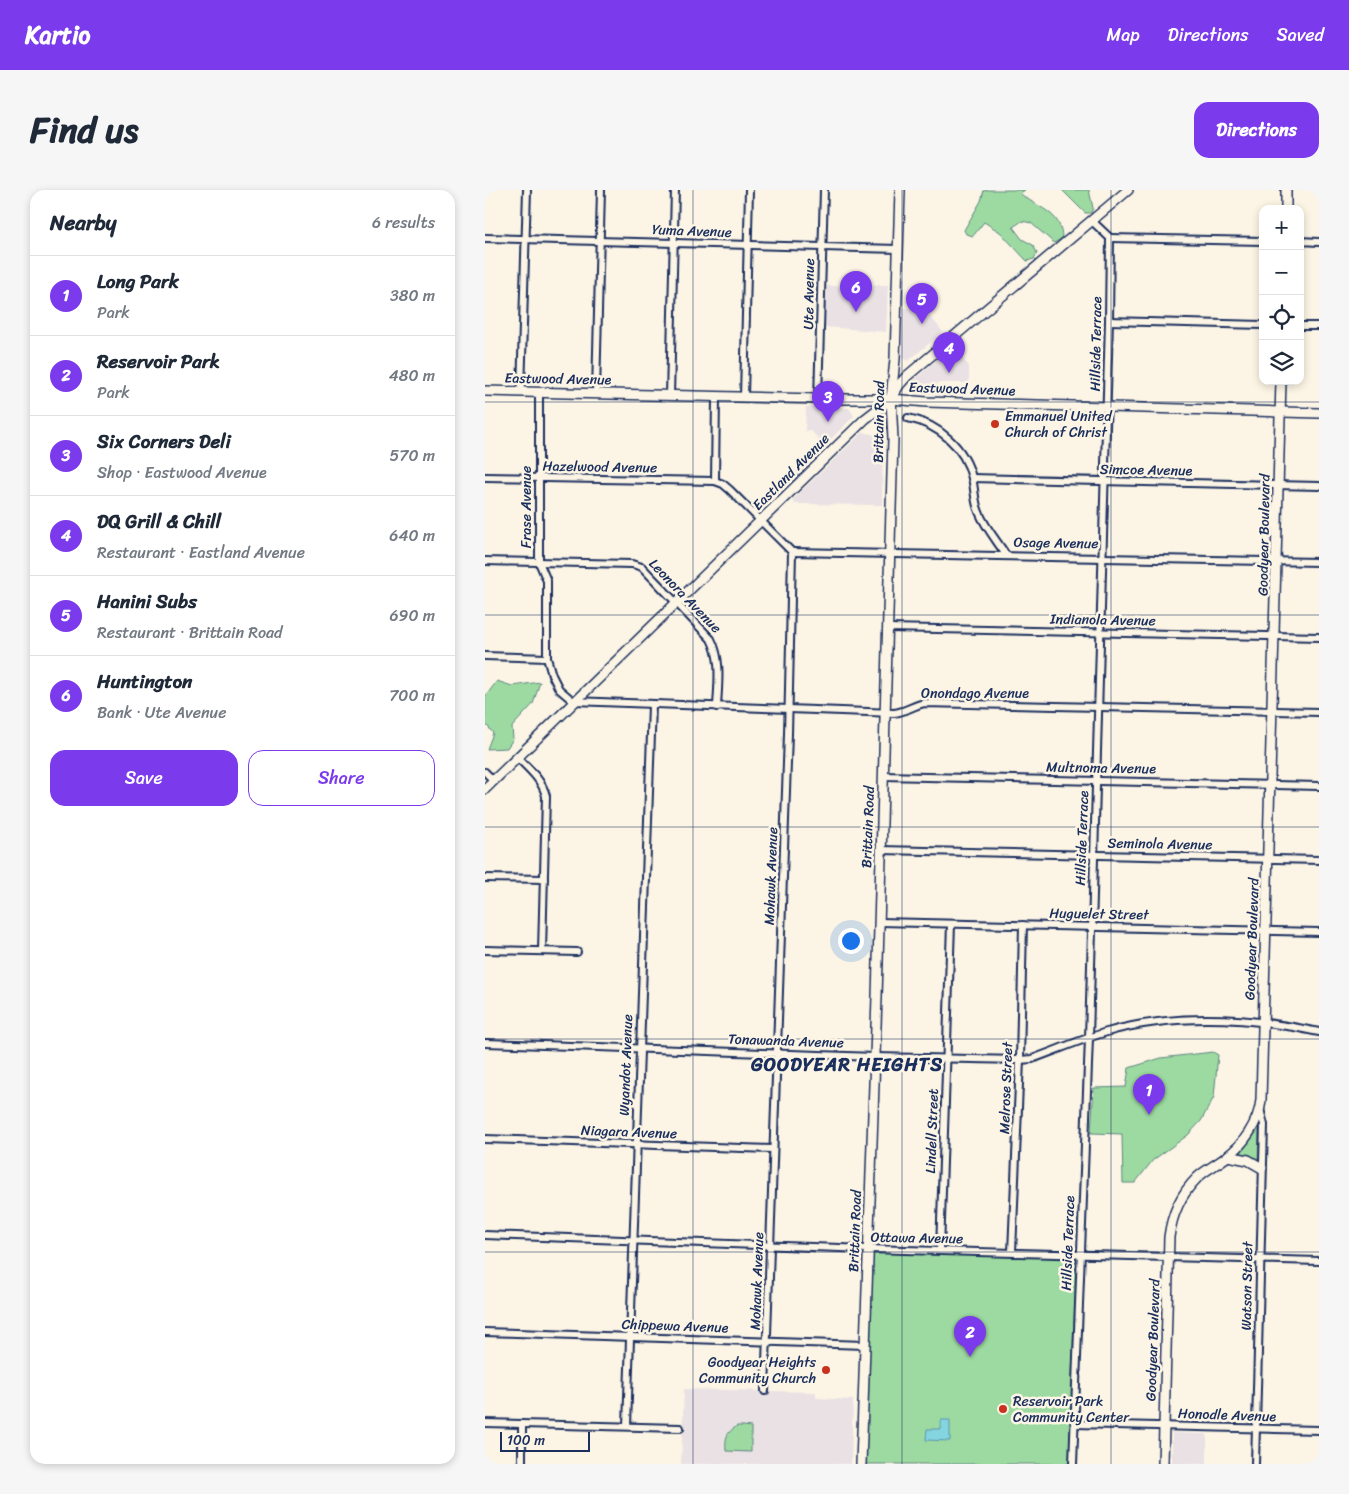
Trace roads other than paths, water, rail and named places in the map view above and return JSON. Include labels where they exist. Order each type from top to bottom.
[{"type":"street","points":[[521,392],[527,190]]},
{"type":"street","points":[[596,393],[601,190]]},
{"type":"street","points":[[670,396],[675,190]]},
{"type":"street","points":[[744,397],[749,190]]},
{"type":"street","name":"Ute Avenue","points":[[818,399],[824,190]]},
{"type":"street","name":"Brittain Road","points":[[861,1464],[893,439],[891,399],[895,359],[900,190]]},
{"type":"street","name":"Eastland Avenue","points":[[485,789],[865,418],[891,399],[899,385],[922,363],[1128,190]]},
{"type":"street","points":[[1286,190],[1286,205]]},
{"type":"street","points":[[1093,221],[1110,238],[1259,241]]},
{"type":"street","name":"Yuma Avenue","points":[[485,238],[898,249]]},
{"type":"street","name":"Hillside Terrace","points":[[1073,1464],[1089,1038],[1110,238]]},
{"type":"street","points":[[1304,241],[1319,242]]},
{"type":"street","points":[[1109,321],[1259,325]]},
{"type":"street","points":[[1304,326],[1319,326]]},
{"type":"street","name":"Goodyear Boulevard","points":[[1163,1464],[1169,1237],[1173,1218],[1183,1195],[1202,1174],[1228,1156],[1246,1136],[1260,1109],[1281,385]]},
{"type":"street","name":"Eastwood Avenue","points":[[485,391],[891,399],[927,402],[1319,413]]},
{"type":"street","name":"Frase Avenue","points":[[539,392],[539,562],[547,581],[547,658],[551,675],[559,689],[573,701]]},
{"type":"street","points":[[716,397],[715,481],[723,484],[792,552]]},
{"type":"street","points":[[908,418],[933,427],[949,438],[960,452],[972,478],[979,512],[1006,555]]},
{"type":"street","name":"Hazelwood Avenue","points":[[485,477],[715,481]]},
{"type":"street","name":"Simcoe Avenue","points":[[972,478],[1319,486]]},
{"type":"street","name":"Osage Avenue","points":[[792,552],[1319,562]]},
{"type":"street","name":"Mohawk Avenue","points":[[765,1391],[792,552]]},
{"type":"street","name":"Leonora Avenue","points":[[485,560],[637,565],[646,570],[704,630],[714,644],[719,663],[717,707]]},
{"type":"street","name":"Indianola Avenue","points":[[887,628],[1319,637]]},
{"type":"street","points":[[485,656],[547,658]]},
{"type":"street","name":"Onondago Avenue","points":[[573,701],[885,712],[903,712],[916,705],[925,703],[1319,712]]},
{"type":"street","name":"Wyandot Avenue","points":[[627,1426],[652,705]]},
{"type":"street","points":[[518,758],[537,778],[546,796],[542,951]]},
{"type":"street","points":[[485,772],[493,780]]},
{"type":"street","name":"Multnoma Avenue","points":[[883,776],[1319,786]]},
{"type":"street","name":"Seminola Avenue","points":[[881,850],[1319,860]]},
{"type":"street","points":[[485,878],[544,879]]},
{"type":"street","name":"Huguelet Street","points":[[879,922],[1319,932]]},
{"type":"street","name":"Lindell Street","points":[[940,1250],[951,924]]},
{"type":"street","name":"Melrose Street","points":[[1012,1252],[1020,1060],[1023,925]]},
{"type":"street","points":[[485,950],[577,952]]},
{"type":"street","name":"Tonawanda Avenue","points":[[485,1043],[875,1057],[1020,1060],[1032,1059],[1089,1038],[1134,1027],[1185,1020],[1218,1019],[1264,1022],[1319,1032]]},
{"type":"street","name":"Watson Street","points":[[1255,1464],[1264,1125],[1260,1109]]},
{"type":"street","name":"Niagara Avenue","points":[[485,1140],[773,1150]]},
{"type":"street","points":[[1228,1156],[1248,1160],[1263,1168]]},
{"type":"street","name":"Ottawa Avenue","points":[[485,1235],[868,1249],[1319,1261]]},
{"type":"street","name":"Chippewa Avenue","points":[[485,1332],[865,1345]]},
{"type":"street","points":[[485,1423],[680,1428]]},
{"type":"street","points":[[522,1464],[523,1424]]},
{"type":"street","name":"Honodle Avenue","points":[[1075,1424],[1319,1430]]},
{"type":"water","points":[[941,1420],[950,1420],[950,1441],[926,1440],[927,1429],[941,1429]]},
{"type":"place","name":"Huntington","points":[[856,312]]},
{"type":"place","name":"Hanini Subs","points":[[922,324]]},
{"type":"place","name":"DQ Grill & Chill","points":[[949,373]]},
{"type":"place","name":"Six Corners Deli","points":[[828,422]]},
{"type":"place","name":"Emmanuel United Church of Christ","points":[[995,424]]},
{"type":"place","name":"Long Park","points":[[1149,1115]]},
{"type":"place","name":"Reservoir Park","points":[[970,1357]]},
{"type":"place","name":"Goodyear Heights Community Church","points":[[826,1370]]},
{"type":"place","name":"Reservoir Park Community Center","points":[[1003,1409]]},
{"type":"district","name":"GOODYEAR HEIGHTS","points":[[847,1064]]}]
